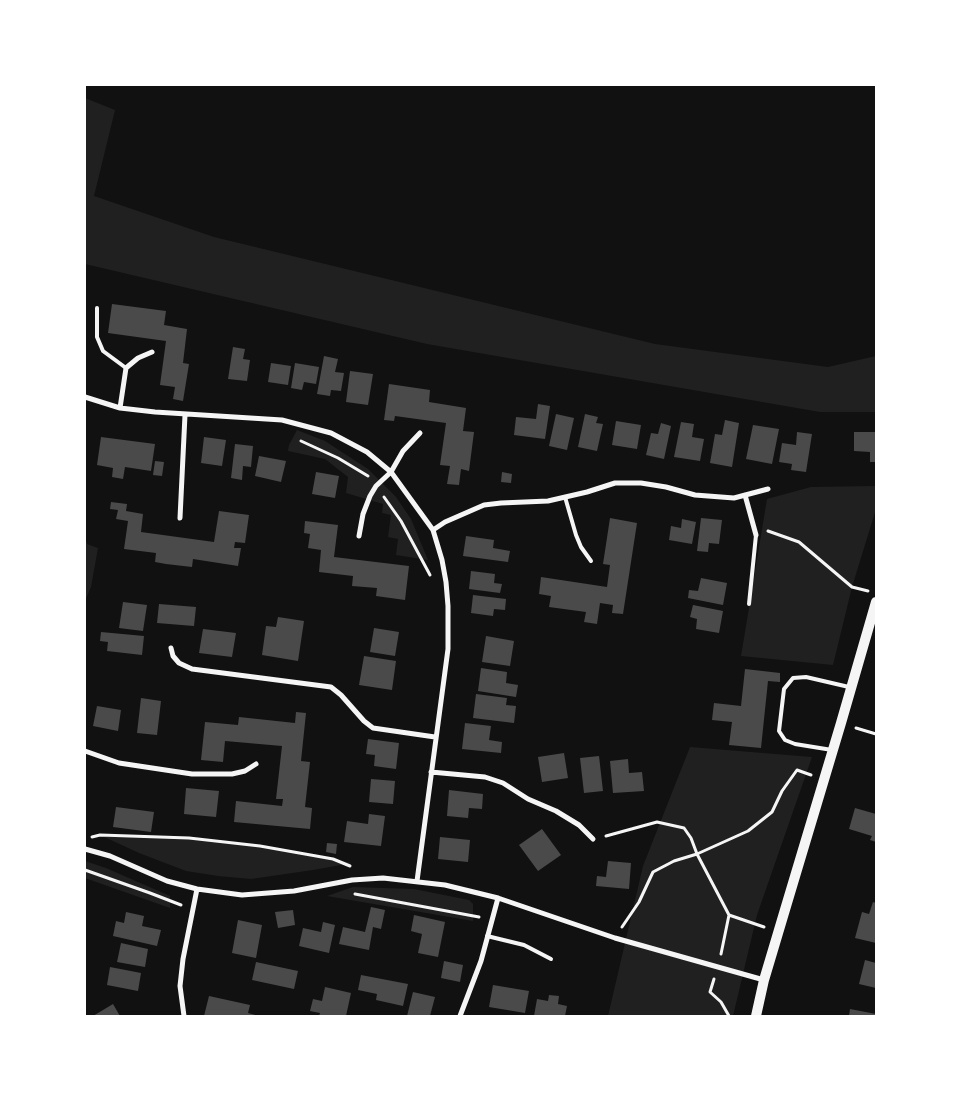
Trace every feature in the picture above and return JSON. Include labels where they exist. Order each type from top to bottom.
[{"type":"main road","points":[[756,1016],[764,980],[876,602]]},
{"type":"street","points":[[120,408],[126,368],[138,358],[152,352]]},
{"type":"street","points":[[85,398],[120,408],[185,415],[268,418],[331,433],[367,452],[391,472],[433,530],[442,560],[448,606],[448,649],[417,881]]},
{"type":"street","points":[[180,518],[185,415]]},
{"type":"street","points":[[359,536],[370,496],[376,486],[391,472],[403,451],[420,432]]},
{"type":"street","points":[[433,530],[445,522],[484,505],[548,501],[615,483],[641,483],[695,495],[734,498],[768,489]]},
{"type":"street","points":[[745,495],[756,535]]},
{"type":"street","points":[[171,648],[173,656],[179,663],[192,669],[331,687],[341,695],[364,721],[374,728],[435,737]]},
{"type":"street","points":[[85,751],[119,763],[192,774],[232,774],[245,771],[256,764]]},
{"type":"street","points":[[431,772],[485,777],[503,783],[528,799],[556,811],[579,825],[593,839]]},
{"type":"street","points":[[85,849],[110,856],[167,881],[197,889],[242,895],[294,891],[352,880],[383,878],[445,885],[498,898],[615,938],[764,980]]},
{"type":"street","points":[[184,1016],[180,986],[197,889]]},
{"type":"street","points":[[460,1016],[481,961],[498,898]]},
{"type":"lane","points":[[97,308],[97,336],[103,351],[126,368]]},
{"type":"lane","points":[[565,497],[576,535],[581,547],[591,561]]},
{"type":"lane","points":[[749,604],[756,535]]},
{"type":"lane","points":[[833,750],[795,744],[785,740],[779,731],[784,689],[793,678],[806,677],[851,688]]},
{"type":"lane","points":[[487,936],[524,945],[551,959]]},
{"type":"path","points":[[756,535],[770,531],[799,542],[852,587],[876,593]]},
{"type":"path","points":[[841,723],[876,734]]},
{"type":"path","points":[[615,938],[639,902],[653,872],[674,861],[697,854],[748,831],[772,812],[782,791],[797,770],[823,780]]},
{"type":"path","points":[[593,839],[657,822],[684,828],[691,838],[697,854],[729,916],[718,967],[710,992],[721,1002],[728,1016]]},
{"type":"path","points":[[85,838],[100,835],[207,840],[260,846],[333,859],[358,869]]},
{"type":"path","points":[[85,870],[193,910]]},
{"type":"path","points":[[350,894],[492,920]]},
{"type":"path","points":[[729,916],[779,932]]},
{"type":"shaded area","points":[[85,98],[115,110],[94,196],[214,237],[655,344],[828,367],[876,356],[876,412],[820,412],[427,344],[85,264]]},
{"type":"shaded area","points":[[297,430],[325,441],[368,469],[396,497],[411,519],[428,560],[396,555],[398,539],[388,537],[391,515],[382,513],[383,504],[346,493],[348,477],[325,459],[288,451]]},
{"type":"shaded area","points":[[876,486],[876,509],[852,587],[833,665],[741,656],[767,499],[811,487]]},
{"type":"shaded area","points":[[85,537],[87,544],[98,548],[91,587],[85,601]]},
{"type":"shaded area","points":[[690,747],[812,757],[757,915],[733,1016],[608,1016],[643,866]]},
{"type":"shaded area","points":[[100,835],[189,838],[260,846],[352,863],[251,879],[218,876],[186,871],[139,853]]},
{"type":"shaded area","points":[[85,861],[106,868],[170,896],[170,908],[85,878]]},
{"type":"shaded area","points":[[353,887],[414,889],[469,900],[473,904],[473,921],[327,896]]},
{"type":"building","points":[[112,304],[166,311],[164,325],[187,329],[183,363],[189,364],[183,401],[173,399],[175,387],[160,385],[166,341],[108,333]]},
{"type":"building","points":[[233,347],[245,349],[243,359],[250,360],[247,381],[228,379]]},
{"type":"building","points":[[324,356],[338,359],[335,372],[344,373],[341,391],[331,390],[330,396],[317,394]]},
{"type":"building","points":[[271,363],[291,366],[288,385],[268,382]]},
{"type":"building","points":[[295,363],[319,367],[316,384],[304,382],[302,390],[291,388]]},
{"type":"building","points":[[350,371],[373,374],[368,405],[346,402]]},
{"type":"building","points":[[389,384],[430,390],[429,402],[466,408],[463,431],[474,432],[469,471],[461,469],[459,485],[447,484],[450,466],[440,465],[446,423],[395,416],[394,421],[384,420]]},
{"type":"building","points":[[538,404],[550,406],[545,439],[514,435],[516,417],[536,419]]},
{"type":"building","points":[[556,414],[574,418],[567,450],[549,446]]},
{"type":"building","points":[[585,414],[598,417],[596,423],[603,424],[597,451],[578,447]]},
{"type":"building","points":[[725,420],[739,423],[732,467],[710,463],[715,434],[722,435]]},
{"type":"building","points":[[616,421],[641,425],[637,449],[612,445]]},
{"type":"building","points":[[681,422],[694,424],[692,437],[704,439],[700,461],[674,457]]},
{"type":"building","points":[[661,423],[671,426],[664,459],[646,455],[651,433],[658,434]]},
{"type":"building","points":[[753,425],[779,429],[772,464],[746,459]]},
{"type":"building","points":[[797,432],[812,434],[806,472],[791,470],[792,464],[779,462],[782,443],[796,445]]},
{"type":"building","points":[[854,432],[876,432],[876,462],[870,462],[870,452],[854,451]]},
{"type":"building","points":[[101,437],[155,444],[151,471],[125,467],[123,479],[112,477],[113,468],[97,465]]},
{"type":"building","points":[[204,437],[226,440],[222,466],[201,463]]},
{"type":"building","points":[[235,444],[253,446],[251,467],[243,466],[242,480],[231,478]]},
{"type":"building","points":[[259,456],[286,461],[281,482],[255,476]]},
{"type":"building","points":[[155,461],[164,462],[162,476],[153,475]]},
{"type":"building","points":[[316,472],[339,476],[335,498],[312,494]]},
{"type":"building","points":[[502,472],[512,474],[511,483],[501,482]]},
{"type":"building","points":[[111,502],[127,504],[126,511],[143,514],[141,532],[214,542],[219,511],[249,515],[245,543],[235,542],[234,548],[241,548],[238,566],[193,559],[192,567],[166,564],[155,562],[156,553],[124,549],[128,521],[116,519],[118,510],[110,509]]},
{"type":"building","points":[[610,518],[637,523],[623,614],[612,613],[613,605],[600,603],[597,624],[584,622],[586,612],[549,607],[551,596],[539,594],[541,577],[607,587],[610,565],[603,564]]},
{"type":"building","points":[[701,518],[722,520],[719,544],[709,543],[708,552],[697,551]]},
{"type":"building","points":[[682,519],[696,522],[692,544],[669,540],[671,526],[681,528]]},
{"type":"building","points":[[305,521],[338,525],[334,557],[409,566],[405,600],[376,596],[377,588],[352,586],[353,576],[319,572],[321,550],[308,548],[310,534],[304,533]]},
{"type":"building","points":[[466,536],[494,540],[493,548],[510,551],[508,562],[463,556]]},
{"type":"building","points":[[471,571],[495,574],[494,583],[502,584],[500,593],[469,589]]},
{"type":"building","points":[[701,578],[727,583],[723,605],[688,598],[689,590],[698,591]]},
{"type":"building","points":[[473,595],[506,599],[505,610],[494,609],[493,616],[471,613]]},
{"type":"building","points":[[123,602],[147,605],[143,631],[119,628]]},
{"type":"building","points":[[159,604],[196,607],[194,626],[157,623]]},
{"type":"building","points":[[693,605],[723,611],[719,633],[696,629],[697,619],[690,617]]},
{"type":"building","points":[[278,617],[304,621],[298,661],[262,655],[266,626],[276,627]]},
{"type":"building","points":[[374,628],[399,632],[395,656],[370,652]]},
{"type":"building","points":[[203,629],[236,633],[232,657],[199,653]]},
{"type":"building","points":[[101,632],[144,636],[142,655],[107,651],[108,642],[100,641]]},
{"type":"building","points":[[486,636],[514,641],[510,666],[482,662]]},
{"type":"building","points":[[364,656],[396,661],[392,690],[359,685]]},
{"type":"building","points":[[481,668],[507,672],[506,683],[518,685],[516,697],[478,691]]},
{"type":"building","points":[[745,669],[780,673],[780,682],[768,681],[761,748],[729,745],[732,722],[712,720],[714,703],[741,706]]},
{"type":"building","points":[[476,694],[507,698],[506,705],[516,706],[514,723],[473,718]]},
{"type":"building","points":[[141,698],[161,701],[157,735],[137,733]]},
{"type":"building","points":[[97,706],[121,710],[118,731],[93,726]]},
{"type":"building","points":[[296,712],[306,713],[301,761],[310,762],[305,807],[312,808],[310,829],[234,822],[236,801],[282,806],[283,799],[276,799],[282,746],[225,741],[223,762],[201,760],[205,722],[238,725],[239,717],[295,723]]},
{"type":"building","points":[[465,723],[491,726],[489,740],[502,742],[501,753],[462,749]]},
{"type":"building","points":[[368,739],[399,743],[396,769],[374,766],[375,755],[366,754]]},
{"type":"building","points":[[564,753],[568,778],[542,782],[538,757]]},
{"type":"building","points":[[599,756],[603,791],[584,793],[580,758]]},
{"type":"building","points":[[628,759],[629,773],[642,772],[644,791],[613,793],[610,761]]},
{"type":"building","points":[[371,779],[395,781],[393,804],[369,802]]},
{"type":"building","points":[[186,788],[219,791],[216,817],[184,814]]},
{"type":"building","points":[[449,790],[483,794],[482,809],[469,808],[468,818],[447,816]]},
{"type":"building","points":[[116,807],[154,812],[151,832],[113,827]]},
{"type":"building","points":[[855,808],[876,814],[876,842],[870,840],[872,836],[849,829]]},
{"type":"building","points":[[369,814],[385,816],[381,846],[344,842],[347,821],[368,824]]},
{"type":"building","points":[[542,829],[561,855],[538,871],[519,845]]},
{"type":"building","points":[[440,837],[470,840],[468,862],[438,859]]},
{"type":"building","points":[[327,843],[337,844],[336,854],[326,852]]},
{"type":"building","points":[[608,861],[631,863],[629,889],[596,886],[597,876],[606,877]]},
{"type":"building","points":[[873,902],[876,903],[876,943],[855,938],[862,912],[869,914]]},
{"type":"building","points":[[371,907],[385,910],[381,929],[373,927],[369,950],[339,944],[343,927],[365,932]]},
{"type":"building","points":[[293,910],[295,925],[278,928],[275,912]]},
{"type":"building","points":[[126,912],[144,916],[142,926],[161,930],[157,946],[113,936],[116,921],[124,923]]},
{"type":"building","points":[[414,915],[445,922],[438,957],[418,953],[422,934],[411,931]]},
{"type":"building","points":[[238,920],[262,925],[256,958],[232,953]]},
{"type":"building","points":[[323,922],[335,925],[329,953],[299,946],[303,928],[321,932]]},
{"type":"building","points":[[121,943],[148,949],[145,967],[117,962]]},
{"type":"building","points":[[865,960],[876,963],[876,988],[859,984]]},
{"type":"building","points":[[444,961],[463,965],[460,982],[441,978]]},
{"type":"building","points":[[256,962],[298,971],[294,989],[252,980]]},
{"type":"building","points":[[110,967],[141,973],[138,991],[107,985]]},
{"type":"building","points":[[361,975],[408,984],[403,1006],[376,1000],[377,994],[358,990]]},
{"type":"building","points":[[493,985],[529,991],[525,1013],[489,1007]]},
{"type":"building","points":[[325,987],[351,993],[346,1016],[319,1016],[320,1013],[310,1011],[313,999],[322,1001]]},
{"type":"building","points":[[413,992],[435,997],[430,1016],[407,1016]]},
{"type":"building","points":[[549,995],[559,996],[558,1004],[567,1006],[565,1016],[534,1016],[537,999],[548,1001]]},
{"type":"building","points":[[209,996],[250,1005],[248,1013],[259,1016],[204,1016]]},
{"type":"building","points":[[113,1004],[120,1016],[93,1016]]},
{"type":"building","points":[[850,1009],[876,1014],[876,1016],[849,1016]]}]
